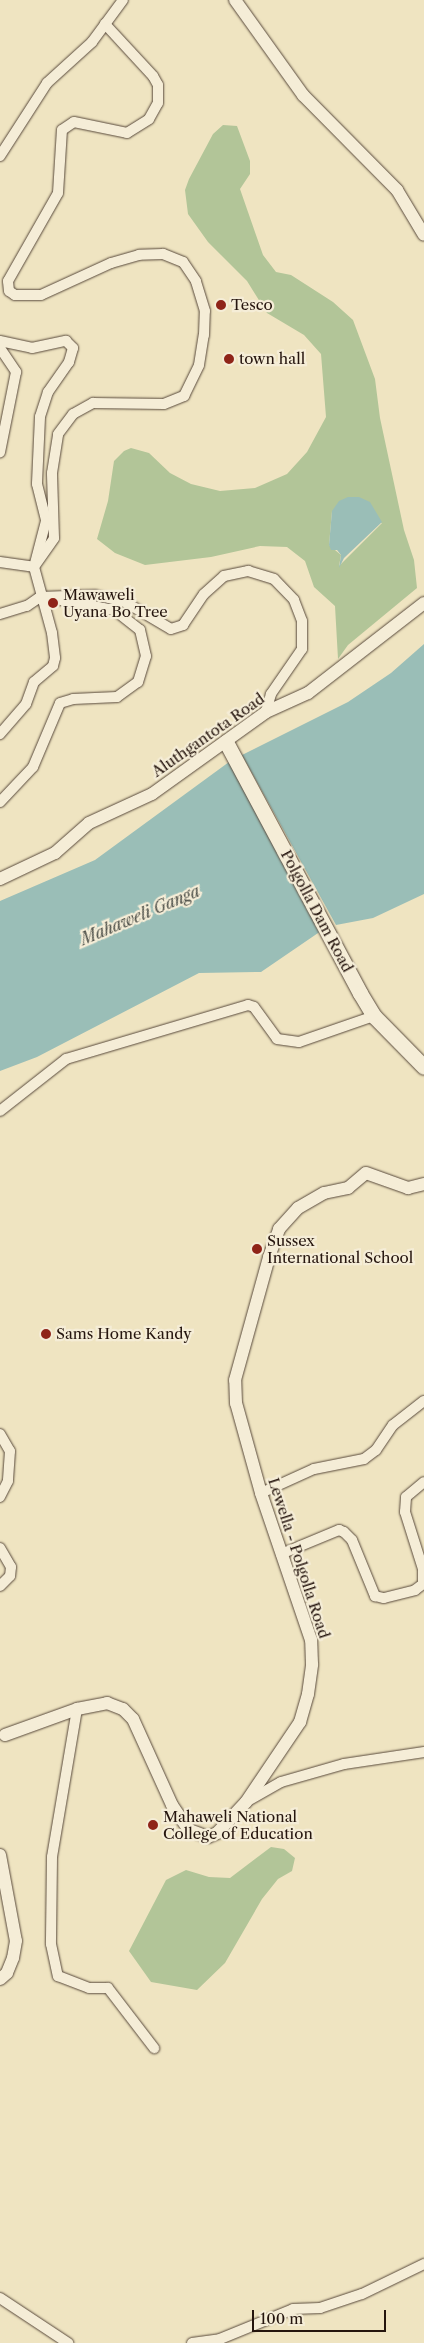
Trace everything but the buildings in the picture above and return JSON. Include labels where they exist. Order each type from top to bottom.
[{"type":"main road","name":"Polgolla Dam Road","points":[[230,749],[374,1016],[424,1067]]},
{"type":"street","points":[[0,156],[47,83],[92,42],[123,0]]},
{"type":"street","points":[[235,0],[303,95],[397,190],[424,235]]},
{"type":"street","points":[[34,567],[54,538],[52,472],[58,434],[73,414],[92,403],[164,404],[184,396],[199,365],[204,335],[205,311],[196,281],[182,262],[163,254],[139,254],[111,263],[41,296],[15,296],[9,291],[8,281],[58,193],[62,130],[74,122],[127,133],[149,119],[158,103],[158,85],[153,76],[105,24]]},
{"type":"street","points":[[0,341],[32,348],[66,341],[71,342],[73,348],[70,362],[48,392],[40,417],[37,484],[46,521],[34,567],[40,597],[52,632],[53,666],[34,682],[26,704],[0,734]]},
{"type":"street","points":[[0,348],[16,372],[0,452]]},
{"type":"street","points":[[0,562],[34,567]]},
{"type":"street","points":[[0,614],[27,606],[40,597],[95,595],[125,602],[171,629],[183,625],[204,594],[224,576],[248,571],[274,578],[294,600],[302,621],[302,649],[271,694],[266,712]]},
{"type":"street","points":[[0,802],[32,767],[60,703],[73,699],[117,697],[138,682],[146,656],[140,630],[114,610],[40,597]]},
{"type":"street","name":"Aluthgantota Road","points":[[0,879],[55,853],[89,823],[152,794],[230,749],[266,712],[308,693],[424,602]]},
{"type":"street","points":[[0,1111],[49,1069],[66,1059],[248,1005],[254,1007],[277,1039],[299,1042],[374,1016]]},
{"type":"street","name":"Lewella - Polgolla Road","points":[[2,1736],[77,1709],[107,1702],[122,1709],[133,1718],[172,1805],[189,1830],[208,1837],[217,1833],[246,1802],[300,1722],[308,1694],[311,1640],[281,1554],[243,1433],[236,1380],[268,1257],[279,1230],[298,1208],[324,1193],[348,1188],[366,1173],[408,1188],[424,1184]]},
{"type":"street","points":[[261,1493],[314,1469],[364,1459],[376,1450],[394,1425],[424,1401]]},
{"type":"street","points":[[0,1434],[10,1451],[8,1481],[0,1496]]},
{"type":"street","points":[[281,1554],[338,1530],[352,1540],[375,1596],[384,1598],[415,1590],[423,1584],[423,1569],[405,1512],[406,1497],[424,1482]]},
{"type":"street","points":[[0,1548],[11,1567],[10,1576],[0,1586]]},
{"type":"street","points":[[77,1709],[52,1857],[51,1944],[58,1976],[89,1988],[108,1988],[154,2048]]},
{"type":"street","points":[[246,1802],[281,1782],[344,1764],[424,1752]]},
{"type":"street","points":[[0,1855],[16,1940],[13,1958],[7,1973],[0,1979]]},
{"type":"street","points":[[192,2343],[220,2339],[293,2309],[320,2308],[362,2294],[424,2264]]},
{"type":"street","points":[[0,2298],[68,2343]]},
{"type":"green space","points":[[223,125],[237,126],[250,161],[250,174],[240,189],[263,255],[276,272],[291,275],[333,302],[353,320],[375,379],[380,418],[404,530],[414,560],[417,588],[348,645],[338,659],[335,606],[314,587],[305,561],[287,547],[260,546],[211,557],[145,565],[115,553],[97,539],[108,501],[114,461],[124,451],[131,448],[149,453],[170,473],[191,484],[220,491],[255,488],[287,474],[307,452],[326,417],[321,354],[304,335],[267,313],[247,281],[208,242],[188,214],[185,190],[213,134]],"holes":[[[332,511],[382,523],[339,566],[341,555],[329,545]]]},
{"type":"green space","points":[[271,1847],[284,1849],[295,1858],[292,1871],[278,1879],[262,1899],[225,1963],[197,1990],[151,1982],[129,1951],[166,1880],[186,1870],[209,1877],[230,1878]]},
{"type":"water","points":[[348,497],[359,497],[370,502],[382,522],[344,558],[339,568],[341,555],[337,550],[331,550],[329,545],[332,511],[339,501]]},
{"type":"water","points":[[424,644],[424,894],[373,918],[336,925],[242,755],[348,702],[391,673]]},
{"type":"water","name":"Mahaweli Ganga","points":[[229,762],[321,931],[261,972],[199,973],[37,1057],[0,1071],[0,901],[95,860]]},
{"type":"place","name":"Tesco","points":[[221,305]]},
{"type":"place","name":"town hall","points":[[229,359]]},
{"type":"place","name":"Mawaweli Uyana Bo Tree","points":[[53,603]]},
{"type":"place","name":"Sussex International School","points":[[257,1249]]},
{"type":"place","name":"Sams Home Kandy","points":[[46,1334]]},
{"type":"place","name":"Mahaweli National College of Education","points":[[153,1825]]}]
